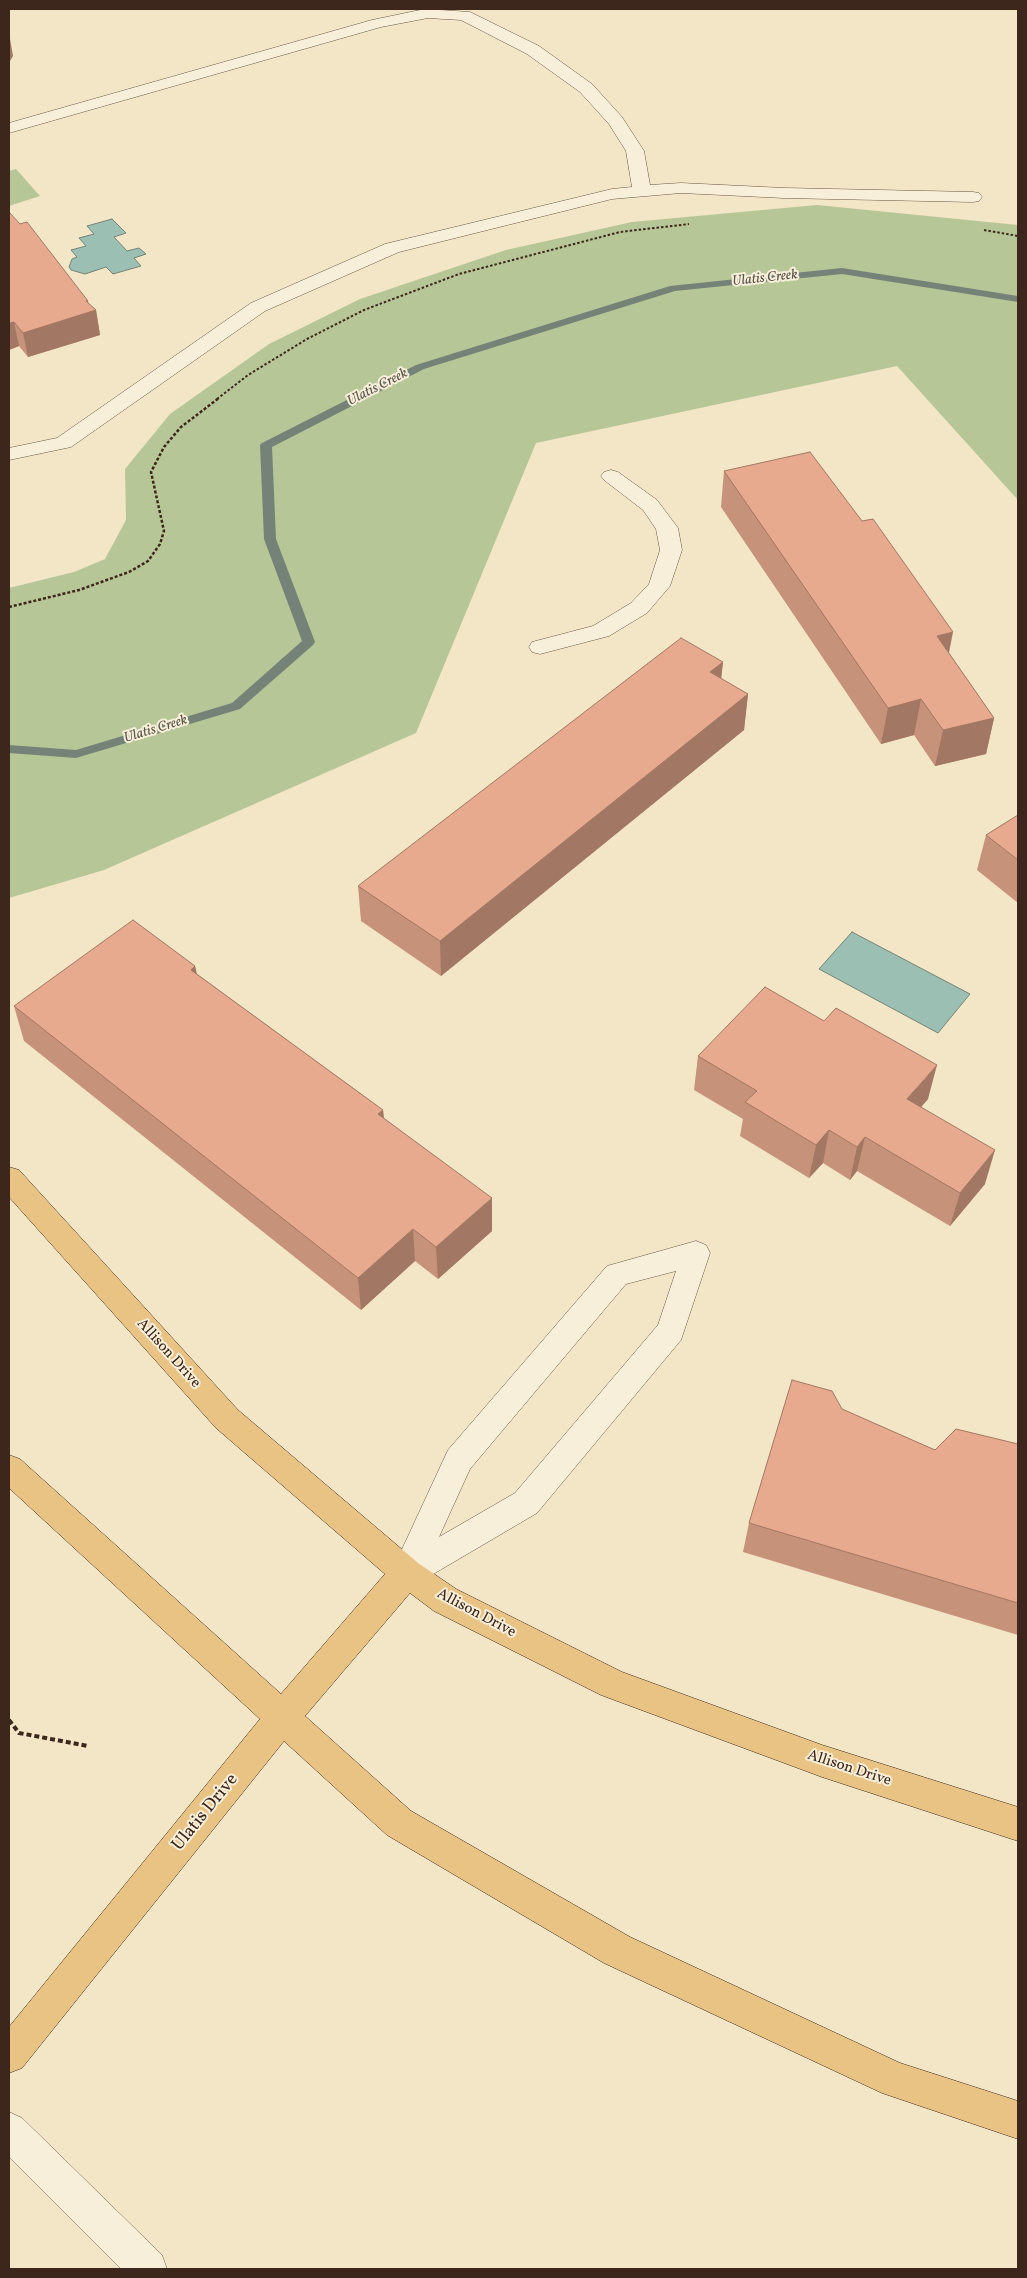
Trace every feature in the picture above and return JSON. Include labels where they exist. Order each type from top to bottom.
[{"type":"main road","name":"Allison Drive","points":[[9,1178],[227,1419],[407,1574],[445,1600],[613,1684],[822,1761],[1018,1824]]},
{"type":"main road","points":[[9,1469],[399,1823],[617,1950],[895,2080],[1018,2120]]},
{"type":"main road","name":"Ulatis Drive","points":[[9,2055],[282,1718],[407,1574]]},
{"type":"street","points":[[362,9],[378,23]]},
{"type":"street","points":[[9,128],[378,23],[428,13],[464,15],[533,50],[586,88],[616,121],[635,152],[642,191]]},
{"type":"street","points":[[9,454],[64,443],[258,307],[392,248],[602,196],[642,191],[681,188],[784,193],[972,197]]},
{"type":"street","points":[[540,647],[601,631],[639,608],[659,586],[671,550],[667,528],[650,505],[612,476]]},
{"type":"street","points":[[696,1253],[671,1331],[526,1503],[407,1574],[459,1460],[617,1275],[696,1253]]},
{"type":"street","points":[[9,2131],[148,2269]]},
{"type":"path","points":[[9,607],[79,590],[129,572],[148,561],[160,544],[164,531],[151,472],[164,447],[181,427],[248,375],[307,339],[364,310],[459,274],[620,232],[693,224]]},
{"type":"path","points":[[982,229],[1018,236]]},
{"type":"path","points":[[9,1720],[19,1733],[88,1746]]},
{"type":"green space","points":[[16,169],[40,196],[9,206],[9,171]]},
{"type":"green space","points":[[817,205],[1018,225],[1018,500],[897,366],[536,443],[416,733],[104,870],[9,898],[9,588],[74,572],[105,559],[126,520],[125,469],[170,414],[269,344],[360,299],[506,250],[632,222]]},
{"type":"water","points":[[112,219],[126,233],[114,237],[127,251],[139,248],[146,254],[134,258],[141,266],[113,274],[106,267],[85,274],[71,270],[69,267],[72,259],[77,257],[71,250],[86,246],[79,238],[94,234],[87,226]]},
{"type":"water","points":[[852,932],[970,994],[938,1033],[819,969]]},
{"type":"building","points":[[9,212],[20,224],[27,222],[88,301],[86,301],[96,310],[23,333],[14,322],[9,323]]},
{"type":"building","points":[[810,452],[862,521],[873,519],[953,632],[937,636],[994,718],[943,730],[921,699],[888,708],[724,471]]},
{"type":"building","points":[[681,638],[723,662],[710,672],[748,694],[440,941],[358,886]]},
{"type":"building","points":[[1018,815],[1018,860],[986,835]]},
{"type":"building","points":[[133,920],[195,966],[191,970],[383,1110],[378,1114],[492,1198],[436,1247],[413,1229],[358,1278],[14,1006]]},
{"type":"building","points":[[765,987],[824,1021],[836,1008],[937,1065],[907,1099],[995,1150],[960,1193],[865,1137],[857,1147],[829,1130],[816,1145],[745,1102],[757,1091],[698,1056]]},
{"type":"building","points":[[792,1380],[832,1391],[842,1409],[935,1450],[956,1429],[1018,1444],[1018,1603],[749,1523]]},
{"type":"waterway","name":"Ulatis Creek","points":[[9,749],[76,754],[236,706],[309,642],[270,539],[266,445],[420,367],[674,288],[842,271],[1018,299]]}]
